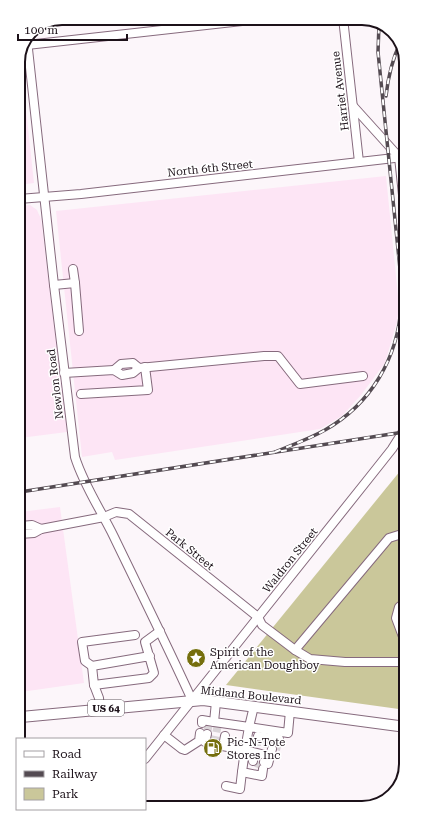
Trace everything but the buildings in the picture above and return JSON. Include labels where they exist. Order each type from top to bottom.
[{"type":"main road","name":"Midland Boulevard","points":[[25,717],[203,700],[399,725]]},
{"type":"street","points":[[31,43],[202,25]]},
{"type":"street","name":"Harriet Avenue","points":[[344,25],[359,162]]},
{"type":"street","name":"Newlon Road","points":[[28,49],[64,373],[75,457],[82,477],[104,517],[192,700]]},
{"type":"street","points":[[353,106],[399,155]]},
{"type":"street","name":"North 6th Street","points":[[25,199],[399,157]]},
{"type":"street","points":[[73,269],[79,331]]},
{"type":"street","points":[[54,285],[75,283]]},
{"type":"street","points":[[64,373],[114,370],[121,364],[127,363],[133,363],[142,368],[264,356],[278,356],[300,384],[363,376]]},
{"type":"street","points":[[81,394],[148,390],[142,368]]},
{"type":"street","name":"Waldron Street","points":[[146,758],[370,478],[399,438]]},
{"type":"street","name":"Park Street","points":[[37,531],[104,517],[116,512],[129,514],[258,617],[262,625],[295,650],[310,659],[345,662],[399,662]]},
{"type":"street","points":[[25,526],[32,525],[37,531]]},
{"type":"street","points":[[25,533],[37,531]]},
{"type":"street","points":[[25,538],[29,537],[37,531]]},
{"type":"street","points":[[295,650],[389,538],[399,535]]},
{"type":"street","points":[[399,607],[396,618],[399,626]]},
{"type":"street","points":[[144,642],[160,631]]},
{"type":"street","points":[[94,685],[149,678],[154,673],[150,656],[144,642],[134,632],[82,642],[84,661],[92,666],[150,656]]},
{"type":"street","points":[[92,666],[94,685],[99,698],[100,709]]},
{"type":"street","points":[[216,702],[215,723],[249,727]]},
{"type":"street","points":[[226,786],[240,789],[245,750],[254,706]]},
{"type":"street","points":[[242,772],[264,751],[288,733],[290,711]]},
{"type":"street","points":[[249,727],[264,751]]},
{"type":"street","points":[[164,735],[185,750],[204,739]]},
{"type":"street","points":[[225,736],[222,746],[245,750],[264,751]]},
{"type":"shaded area","points":[[25,101],[34,183],[25,184]]},
{"type":"shaded area","points":[[386,176],[399,306],[397,322],[385,363],[361,395],[342,416],[320,429],[115,460],[112,452],[82,457],[56,211]]},
{"type":"shaded area","points":[[25,205],[30,205],[37,210],[41,219],[67,432],[25,437]]},
{"type":"shaded area","points":[[60,507],[84,683],[25,691],[25,511]]},
{"type":"green space","points":[[399,472],[399,709],[226,685]]},
{"type":"tunnel","points":[[207,734],[209,723]]},
{"type":"tunnel","points":[[214,744],[218,724]]},
{"type":"tunnel","points":[[257,739],[257,746]]},
{"type":"tunnel","points":[[267,748],[268,740]]},
{"type":"tunnel","points":[[276,750],[278,742]]},
{"type":"tunnel","points":[[258,768],[260,762]]},
{"type":"railway","points":[[379,29],[378,52],[399,259]]},
{"type":"railway","points":[[386,96],[391,69],[397,51]]},
{"type":"railway","points":[[275,452],[325,430],[356,407],[379,378],[388,361],[399,325]]},
{"type":"railway","points":[[25,491],[399,433]]},
{"type":"place","name":"Spirit of the American Doughboy","points":[[196,658]]},
{"type":"place","name":"Pic-N-Tote Stores Inc","points":[[213,748]]}]
